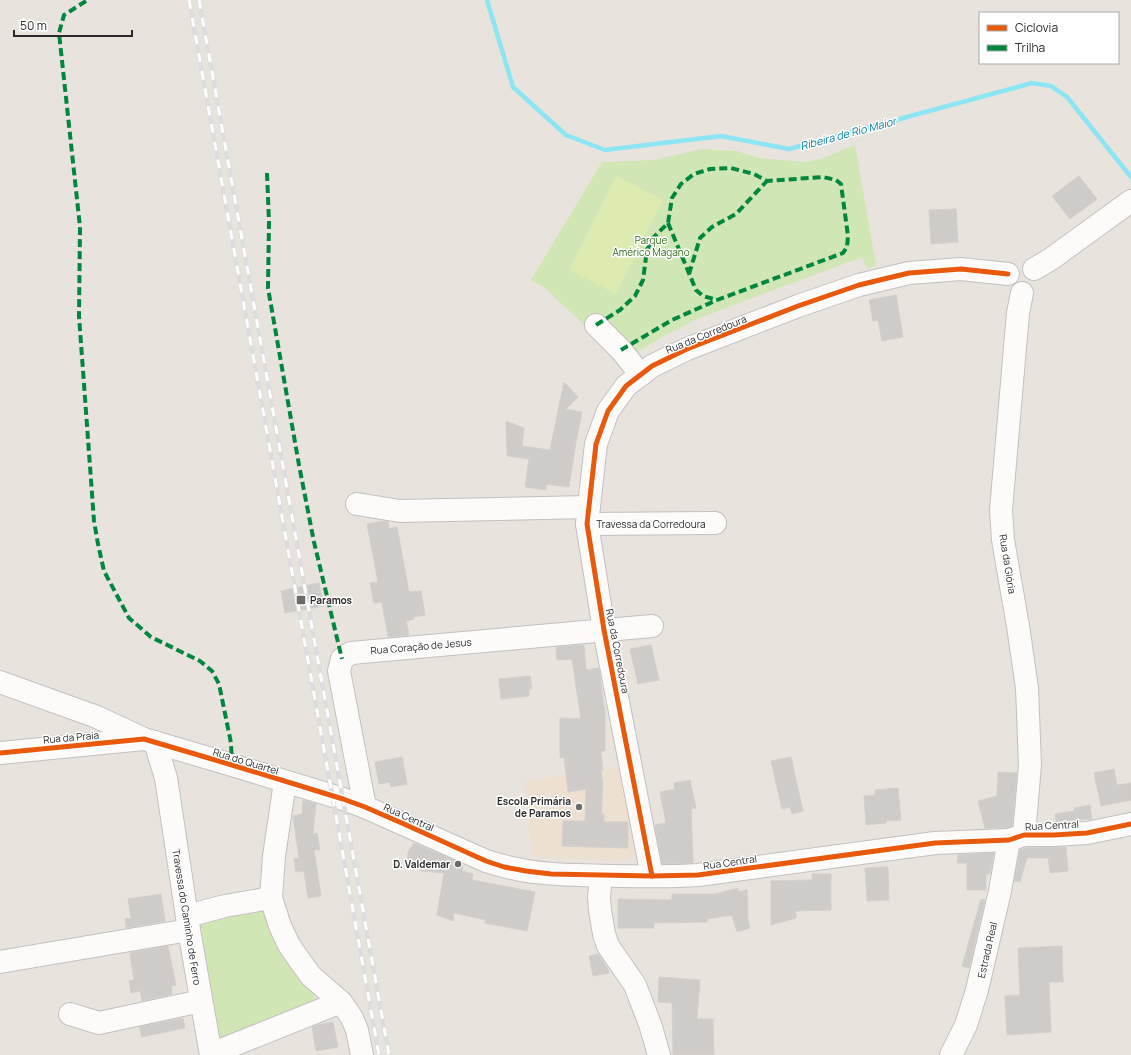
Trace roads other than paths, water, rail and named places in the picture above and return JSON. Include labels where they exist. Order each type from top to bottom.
[{"type":"street","points":[[1034,269],[1051,259],[1131,200]]},
{"type":"street","points":[[1018,264],[1027,264],[1034,269],[1037,274],[1037,283],[1031,291],[1022,293],[1013,290],[1010,287],[1008,283],[1008,274],[1010,270],[1018,264]]},
{"type":"street","name":"Rua da Corredoura","points":[[652,876],[604,630],[588,515],[596,444],[608,411],[626,386],[652,366],[687,349],[798,306],[859,285],[909,274],[961,269],[1008,274]]},
{"type":"street","name":"Rua da Glória","points":[[1016,837],[1030,765],[1027,688],[1003,540],[1001,510],[1018,313],[1022,293]]},
{"type":"street","points":[[596,325],[621,350],[641,375]]},
{"type":"street","name":"Travessa da Corredoura","points":[[357,504],[400,511],[588,515],[715,523]]},
{"type":"street","name":"Rua Coração de Jesus","points":[[365,807],[339,671],[342,659],[351,653],[652,626]]},
{"type":"street","name":"Rua do Quartel","points":[[0,682],[97,717],[149,741],[343,799]]},
{"type":"street","name":"Rua da Praia","points":[[0,753],[149,741]]},
{"type":"street","name":"Travessa do Caminho de Ferro","points":[[149,741],[166,778],[188,923],[211,1054]]},
{"type":"street","points":[[166,778],[188,752]]},
{"type":"street","points":[[285,782],[274,856],[271,898],[280,926],[300,961],[311,976],[341,1002],[352,1018],[357,1030],[362,1055]]},
{"type":"street","name":"Rua Central","points":[[343,799],[416,829],[486,861],[526,871],[600,876],[698,875],[935,843],[1087,833],[1131,824]]},
{"type":"street","name":"Estrada Real","points":[[950,1055],[966,1025],[977,990],[1000,891],[1016,837]]},
{"type":"street","points":[[600,876],[599,897],[604,934],[608,946],[635,985],[651,1027],[659,1055]]},
{"type":"street","points":[[0,962],[188,923],[224,906],[271,898]]},
{"type":"street","points":[[70,1014],[99,1023],[201,1001]]},
{"type":"street","points":[[211,1054],[341,1002]]},
{"type":"waterway","name":"Ribeira de Rio Maior","points":[[487,0],[513,87],[566,135],[605,150],[721,136],[789,149],[1032,83],[1051,86],[1067,97],[1131,177]]},
{"type":"railway","points":[[189,0],[379,1055]]},
{"type":"railway","points":[[199,0],[389,1055]]},
{"type":"place","name":"Paramos","points":[[301,600]]},
{"type":"place","name":"Escola Primária de Paramos","points":[[579,807]]},
{"type":"place","name":"D. Valdemar","points":[[458,864]]},
{"type":"park label","name":"Parque Américo Magano","points":[[651,246]]}]
